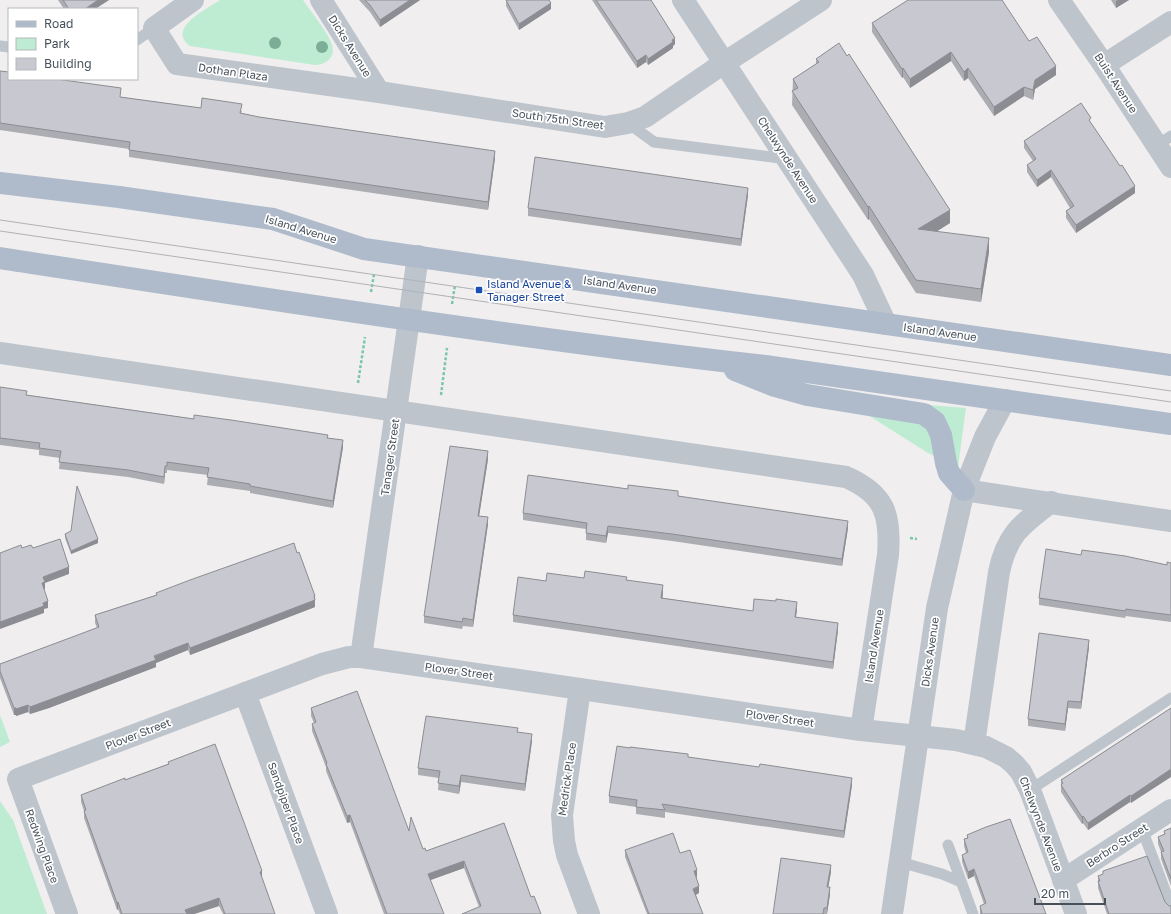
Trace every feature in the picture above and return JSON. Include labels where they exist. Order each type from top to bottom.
[{"type":"main road","name":"Island Avenue","points":[[0,183],[169,203],[273,219],[364,249],[1171,365]]},
{"type":"main road","points":[[0,258],[410,320],[708,360],[765,366],[1171,424]]},
{"type":"main road","points":[[708,360],[775,386],[807,395],[924,414],[935,422],[941,435],[949,473],[964,490]]},
{"type":"street","name":"Dothan Plaza","points":[[193,0],[145,34],[177,64],[379,92]]},
{"type":"street","name":"Dicks Avenue","points":[[321,0],[379,92]]},
{"type":"street","name":"Chelwynde Avenue","points":[[683,0],[864,275],[886,324]]},
{"type":"street","name":"South 75th Street","points":[[379,92],[605,127],[628,123],[645,117],[724,63],[821,0]]},
{"type":"street","name":"Buist Avenue","points":[[1059,0],[1104,65],[1164,141],[1171,167]]},
{"type":"street","points":[[1104,65],[1171,22]]},
{"type":"street","name":"Tanager Street","points":[[361,657],[418,256]]},
{"type":"street","name":"Island Avenue","points":[[0,353],[836,474],[846,477],[864,486],[879,501],[888,521],[889,533],[888,555],[861,730]]},
{"type":"street","name":"Dicks Avenue","points":[[892,914],[937,608],[964,490],[985,437],[1005,400]]},
{"type":"street","points":[[964,490],[1171,521]]},
{"type":"street","points":[[974,744],[999,572],[1005,550],[1020,527],[1030,517],[1051,502]]},
{"type":"street","name":"Plover Street","points":[[18,779],[245,693],[349,657],[361,657],[861,730],[918,736]]},
{"type":"street","name":"Medrick Place","points":[[580,689],[562,822],[567,854],[589,914]]},
{"type":"street","name":"Sandpiper Place","points":[[245,693],[327,914]]},
{"type":"street","name":"Chelwynde Avenue","points":[[918,736],[956,740],[974,744],[997,752],[1014,764],[1021,772],[1030,790],[1076,914]]},
{"type":"street","name":"Redwing Place","points":[[18,779],[67,914]]},
{"type":"street","name":"Berbro Street","points":[[1063,880],[1171,810]]},
{"type":"lane","points":[[628,123],[654,142],[788,159]]},
{"type":"lane","points":[[1030,790],[1171,698]]},
{"type":"lane","points":[[1142,829],[1171,906]]},
{"type":"lane","points":[[948,845],[973,914]]},
{"type":"lane","points":[[900,862],[942,874],[961,882]]},
{"type":"path","points":[[371,295],[374,269]]},
{"type":"path","points":[[452,306],[456,281]]},
{"type":"path","points":[[357,388],[366,335]]},
{"type":"path","points":[[441,399],[448,345]]},
{"type":"green space","points":[[220,0],[303,0],[330,40],[333,53],[329,60],[323,64],[315,65],[190,46],[184,39],[183,32],[186,26],[198,14]]},
{"type":"green space","points":[[841,398],[966,408],[958,467],[928,453]]},
{"type":"green space","points":[[0,715],[10,742],[0,747]]},
{"type":"green space","points":[[0,801],[13,820],[47,914],[0,914]]},
{"type":"building","points":[[63,0],[98,0],[86,8],[68,8]]},
{"type":"building","points":[[365,0],[410,0],[380,20]]},
{"type":"building","points":[[506,0],[549,0],[551,3],[519,24]]},
{"type":"building","points":[[596,0],[651,0],[675,38],[672,40],[673,42],[648,59],[646,55],[637,61]]},
{"type":"building","points":[[908,0],[1002,0],[1029,41],[1037,37],[1056,66],[1035,80],[1033,90],[1024,87],[994,107],[968,68],[964,72],[951,52],[910,79],[872,23]]},
{"type":"building","points":[[839,43],[847,56],[849,54],[950,210],[918,229],[989,238],[981,289],[916,280],[869,206],[868,207],[792,91],[798,88],[793,79],[819,62],[816,59]]},
{"type":"building","points":[[0,71],[8,72],[8,80],[63,80],[121,88],[120,97],[201,108],[202,98],[242,104],[240,113],[259,117],[495,151],[488,202],[129,150],[130,142],[0,123]]},
{"type":"building","points":[[1081,103],[1091,118],[1089,120],[1120,166],[1122,165],[1135,186],[1076,225],[1066,211],[1074,206],[1051,170],[1037,180],[1027,165],[1036,159],[1024,141]]},
{"type":"building","points":[[535,157],[748,188],[741,239],[528,208]]},
{"type":"building","points":[[0,387],[27,391],[26,395],[194,419],[194,415],[231,420],[328,435],[327,438],[343,440],[333,501],[207,477],[209,468],[167,462],[164,477],[128,470],[59,462],[61,451],[39,448],[40,443],[0,438]]},
{"type":"building","points":[[450,446],[488,451],[478,516],[488,517],[473,620],[463,618],[462,622],[424,616]]},
{"type":"building","points":[[528,475],[628,489],[628,485],[678,491],[678,496],[848,521],[842,559],[608,526],[606,536],[586,533],[587,523],[523,513]]},
{"type":"building","points":[[77,486],[98,539],[71,551],[65,534],[71,531]]},
{"type":"building","points":[[60,539],[69,567],[43,577],[45,582],[42,583],[48,601],[43,603],[44,606],[0,622],[0,553],[21,545],[22,548],[31,545],[33,548]]},
{"type":"building","points":[[294,543],[297,553],[299,552],[315,596],[315,600],[190,648],[188,643],[154,656],[156,660],[30,707],[28,705],[16,709],[14,708],[0,671],[0,664],[99,627],[95,615],[157,595],[156,593],[190,580]]},
{"type":"building","points":[[1046,549],[1081,555],[1082,550],[1125,556],[1167,565],[1167,562],[1171,563],[1171,615],[1126,609],[1125,611],[1039,598]]},
{"type":"building","points":[[585,571],[627,577],[626,580],[663,585],[661,598],[753,611],[754,599],[776,601],[776,599],[797,602],[795,617],[838,623],[833,662],[513,615],[518,577],[546,581],[547,573],[584,578]]},
{"type":"building","points":[[1039,633],[1089,640],[1081,702],[1068,701],[1065,724],[1028,719]]},
{"type":"building","points":[[357,691],[409,831],[411,817],[423,849],[425,848],[426,851],[504,823],[531,897],[534,896],[541,914],[462,914],[481,906],[464,861],[428,874],[444,914],[387,914],[350,815],[347,816],[312,724],[316,722],[311,708]]},
{"type":"building","points":[[1171,708],[1171,769],[1088,823],[1083,816],[1082,817],[1061,785],[1063,783],[1061,780]]},
{"type":"building","points":[[426,716],[518,728],[517,732],[532,734],[525,784],[461,775],[459,786],[438,783],[440,771],[418,768]]},
{"type":"building","points":[[215,744],[262,871],[260,872],[275,914],[225,914],[219,898],[185,910],[187,914],[122,914],[84,811],[86,810],[81,795],[125,778],[125,780],[169,764],[168,762]]},
{"type":"building","points":[[617,746],[688,754],[688,757],[759,767],[760,764],[852,778],[844,831],[662,804],[665,810],[636,807],[637,800],[609,796]]},
{"type":"building","points":[[1010,819],[1046,914],[982,914],[980,906],[986,903],[974,869],[968,872],[962,855],[968,852],[964,839],[968,838],[967,835]]},
{"type":"building","points":[[1171,828],[1171,879],[1161,852],[1164,851],[1158,837],[1165,834],[1164,831]]},
{"type":"building","points":[[673,833],[680,853],[690,850],[697,870],[694,871],[699,886],[693,889],[703,914],[649,914],[625,850]]},
{"type":"building","points":[[1147,856],[1165,902],[1171,906],[1171,914],[1109,914],[1098,881],[1100,881],[1098,876],[1103,874],[1103,871]]},
{"type":"building","points":[[781,858],[831,865],[827,887],[830,887],[827,908],[824,908],[823,914],[773,914]]},
{"type":"tram line","points":[[0,220],[1171,391]]},
{"type":"tram line","points":[[0,231],[1171,402]]},
{"type":"place","name":"Island Avenue & Tanager Street","points":[[479,290]]}]
